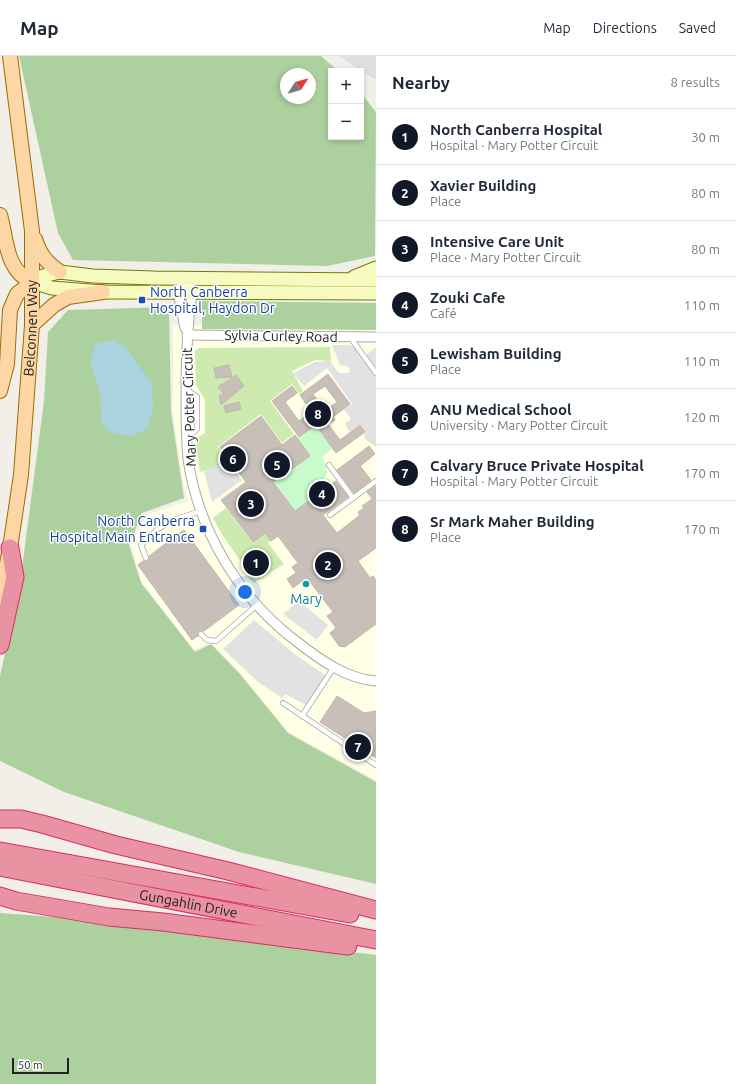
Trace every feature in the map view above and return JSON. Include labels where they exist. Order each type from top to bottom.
[{"type":"highway","points":[[0,645],[14,582],[15,568],[10,548]]},
{"type":"highway","points":[[1,820],[33,821],[116,845],[228,871],[376,910]]},
{"type":"highway","name":"Gungahlin Drive","points":[[0,851],[376,918]]},
{"type":"highway","name":"Gungahlin Drive","points":[[0,867],[376,940]]},
{"type":"highway","points":[[0,896],[8,902],[109,917],[163,922],[376,950]]},
{"type":"main road","name":"Belconnen Way","points":[[0,600],[10,548],[21,475],[32,326],[32,231],[10,56]]},
{"type":"main road","points":[[0,215],[5,232],[8,253],[14,266],[24,278],[52,288],[102,292],[376,293]]},
{"type":"main road","points":[[32,231],[39,253],[47,263],[60,272]]},
{"type":"main road","points":[[347,280],[376,268]]},
{"type":"main road","points":[[0,391],[8,364],[10,310],[17,294],[32,282],[43,276],[60,272],[93,276],[186,279],[376,280]]},
{"type":"main road","points":[[32,326],[54,305],[68,297],[102,292]]},
{"type":"street","points":[[178,292],[186,279]]},
{"type":"street","points":[[186,279],[192,293]]},
{"type":"street","name":"Mary Potter Circuit","points":[[178,292],[186,335]]},
{"type":"street","name":"Mary Potter Circuit","points":[[192,293],[186,335],[187,438],[192,478],[201,511],[224,558],[257,604],[291,638],[334,667],[357,678],[376,681]]},
{"type":"street","name":"Sylvia Curley Road","points":[[186,335],[376,337]]},
{"type":"lane","points":[[350,337],[376,373]]},
{"type":"lane","points":[[329,464],[353,498]]},
{"type":"lane","points":[[330,515],[376,480]]},
{"type":"lane","points":[[146,558],[141,545],[158,529],[170,522],[201,511]]},
{"type":"lane","points":[[201,634],[207,640],[216,641],[257,604]]},
{"type":"lane","points":[[302,716],[334,667]]},
{"type":"lane","points":[[283,703],[376,765]]},
{"type":"shaded area","points":[[339,56],[376,56],[376,80],[364,72],[364,68],[358,68]]},
{"type":"shaded area","points":[[173,325],[376,328],[376,780],[288,732],[240,673],[211,643],[194,650],[142,582],[131,545],[146,515],[188,501],[182,477],[173,413]]},
{"type":"shaded area","points":[[332,345],[350,345],[366,355],[376,347],[376,447],[365,439],[364,429],[360,424],[349,432],[345,423],[351,419],[344,409],[352,404],[327,368],[304,386],[293,373],[315,362],[330,361],[339,373],[349,373],[350,370],[347,366],[340,365]]},
{"type":"shaded area","points":[[227,460],[242,480],[212,502],[204,471]]},
{"type":"shaded area","points":[[299,601],[328,625],[317,640],[283,614]]},
{"type":"shaded area","points":[[254,620],[296,655],[328,677],[310,707],[285,694],[282,698],[258,682],[223,649]]},
{"type":"green space","points":[[19,56],[321,56],[335,68],[328,68],[328,140],[364,140],[364,97],[376,112],[375,256],[327,266],[73,260],[58,233]]},
{"type":"green space","points":[[202,301],[376,303],[376,330],[202,329]]},
{"type":"green space","points":[[169,307],[171,412],[184,498],[142,513],[129,545],[141,583],[195,652],[211,644],[240,674],[288,733],[376,782],[376,884],[239,852],[64,792],[0,761],[0,676],[20,583],[44,401],[48,332],[68,310]]},
{"type":"green space","points":[[330,347],[331,361],[315,360],[292,371],[303,391],[299,394],[292,384],[270,401],[294,434],[282,443],[261,414],[218,447],[227,460],[215,467],[200,472],[195,439],[205,433],[205,400],[196,385],[195,351],[198,348]]},
{"type":"green space","points":[[316,425],[333,448],[322,457],[327,473],[323,480],[309,490],[310,500],[295,511],[266,472],[281,477],[309,456],[297,439]]},
{"type":"green space","points":[[226,508],[252,542],[265,533],[271,541],[268,543],[284,564],[254,583],[247,575],[241,562],[213,518]]},
{"type":"green space","points":[[0,913],[109,921],[376,955],[376,1084],[0,1084]]},
{"type":"water","points":[[114,340],[127,349],[151,382],[153,406],[148,428],[131,436],[111,433],[101,421],[100,393],[90,362],[95,344]]},
{"type":"building","points":[[229,365],[232,377],[216,378],[214,368]]},
{"type":"building","points":[[328,374],[350,404],[333,417],[335,420],[328,424],[340,440],[360,425],[365,432],[336,453],[316,425],[299,437],[272,401],[292,386],[297,393],[285,402],[299,421],[311,411],[300,395]],"holes":[[[325,386],[337,402],[325,411],[313,394]]]},
{"type":"building","points":[[236,375],[244,386],[221,405],[219,396],[224,394],[218,387]]},
{"type":"building","points":[[239,402],[241,409],[226,413],[224,406]]},
{"type":"building","points":[[261,416],[282,445],[295,435],[310,456],[273,482],[295,511],[336,481],[348,497],[323,515],[337,533],[360,515],[358,512],[364,508],[362,506],[372,499],[367,492],[375,486],[376,488],[376,548],[358,561],[370,578],[373,576],[376,580],[376,624],[345,647],[339,646],[330,633],[336,628],[327,616],[333,612],[311,583],[306,586],[302,581],[293,588],[287,579],[296,573],[292,567],[298,563],[278,536],[271,541],[265,533],[253,542],[221,500],[246,482],[220,447]]},
{"type":"building","points":[[369,446],[375,454],[360,466],[371,480],[354,493],[337,470]]},
{"type":"building","points":[[184,530],[239,605],[204,631],[199,631],[198,636],[192,640],[138,565],[143,561],[149,561],[149,556]]},
{"type":"building","points":[[337,696],[364,713],[376,711],[376,758],[320,722]]},
{"type":"place","name":"North Canberra Hospital, Haydon Dr","points":[[142,300]]},
{"type":"place","name":"Sr Mark Maher Building","points":[[318,414]]},
{"type":"place","name":"ANU Medical School","points":[[233,459]]},
{"type":"place","name":"Lewisham Building","points":[[277,465]]},
{"type":"place","name":"Zouki Cafe","points":[[322,494]]},
{"type":"place","name":"Intensive Care Unit","points":[[251,504]]},
{"type":"place","name":"North Canberra Hospital Main Entrance","points":[[203,529]]},
{"type":"place","name":"North Canberra Hospital","points":[[256,563]]},
{"type":"place","name":"Xavier Building","points":[[328,565]]},
{"type":"place","name":"Mary","points":[[306,584]]},
{"type":"place","name":"Calvary Bruce Private Hospital","points":[[358,747]]}]
